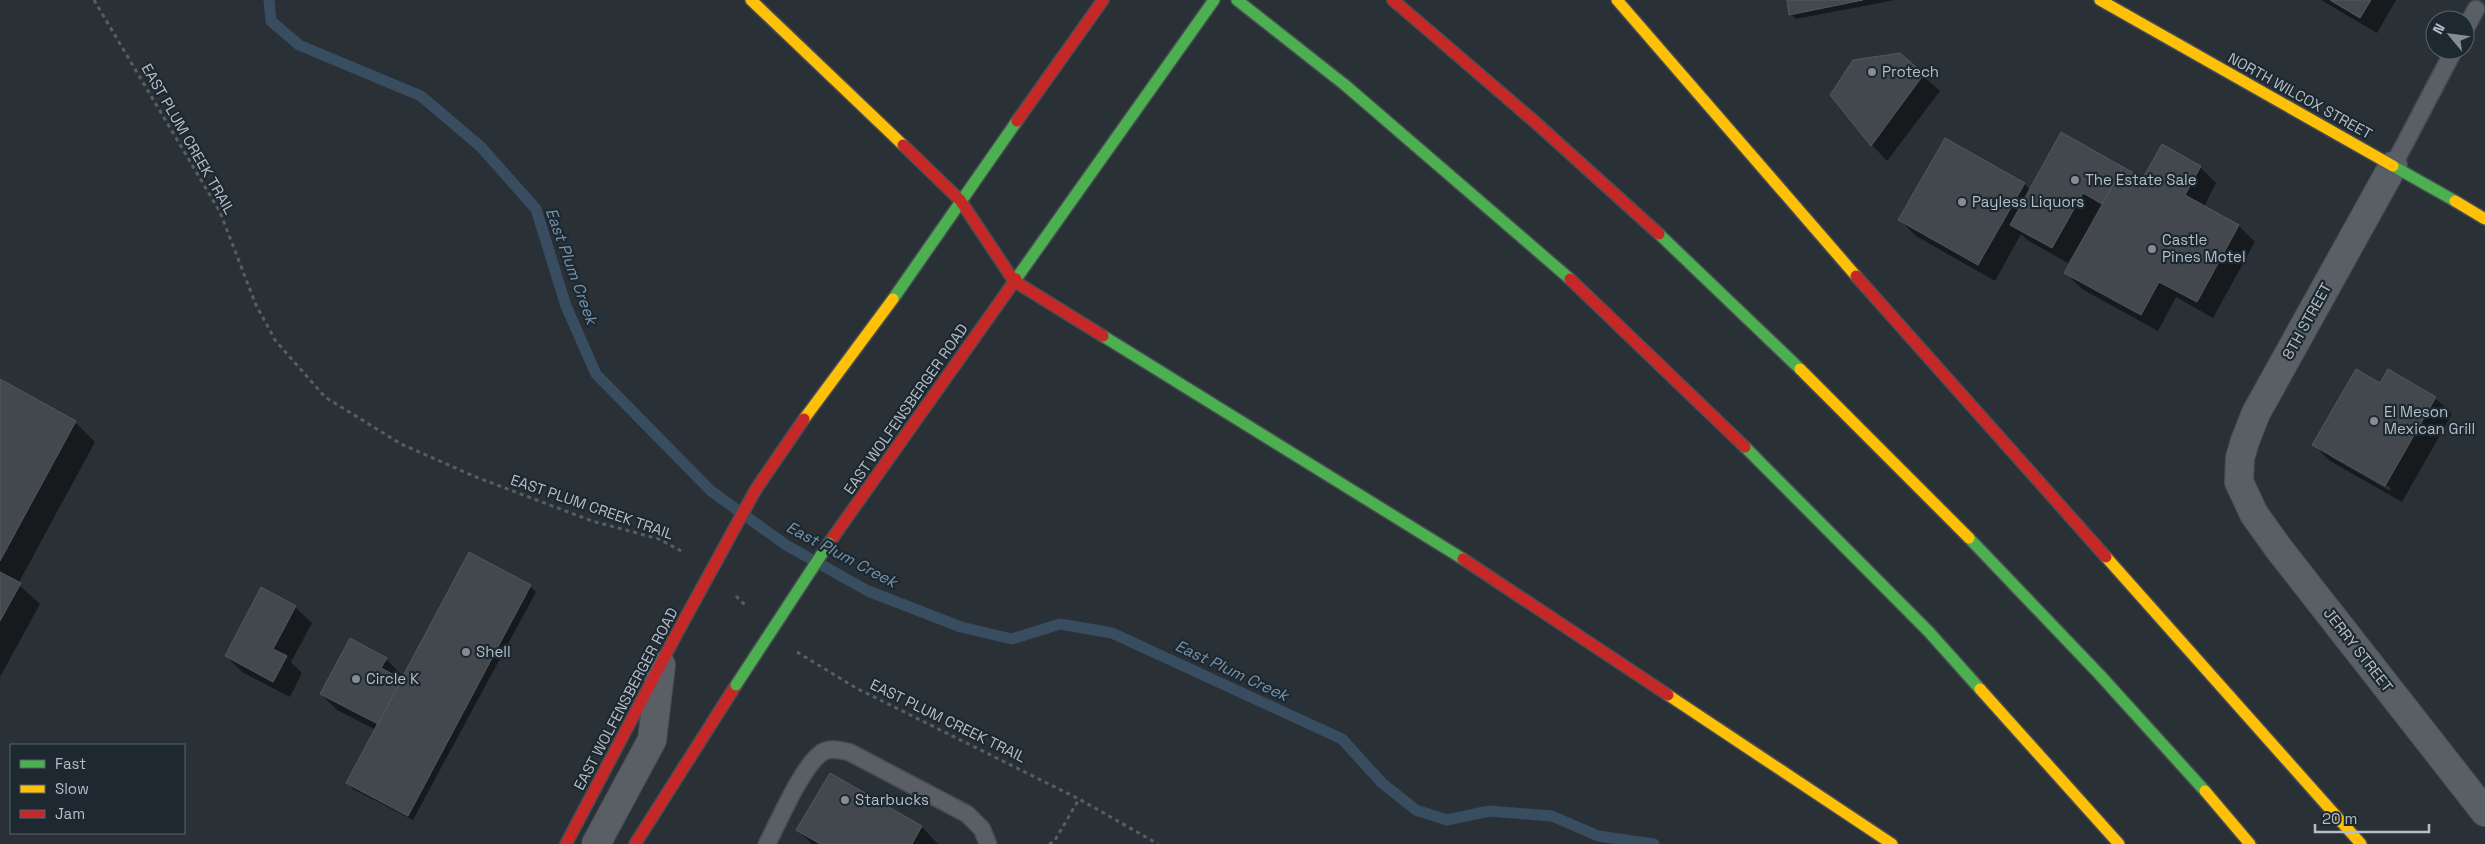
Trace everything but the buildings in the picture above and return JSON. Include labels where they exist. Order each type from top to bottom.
[{"type":"main road","points":[[750,0],[960,200],[1014,281],[1450,550],[1892,844]]},
{"type":"main road","name":"EAST WOLFENSBERGER ROAD","points":[[566,844],[676,635],[756,489],[812,407],[893,300],[960,200],[1103,0]]},
{"type":"main road","name":"EAST WOLFENSBERGER ROAD","points":[[636,844],[736,685],[829,543],[1214,0]]},
{"type":"main road","points":[[1237,0],[1345,85],[1592,298],[1929,632],[2119,844]]},
{"type":"main road","points":[[1393,0],[1505,94],[1649,224],[1832,398],[2075,646],[2250,844]]},
{"type":"main road","points":[[1617,0],[1941,374],[2361,844]]},
{"type":"main road","name":"NORTH WILCOX STREET","points":[[2100,0],[2485,219]]},
{"type":"main road","points":[[1639,8],[1658,49]]},
{"type":"street","name":"8TH STREET","points":[[2239,482],[2240,458],[2256,412],[2393,166]]},
{"type":"street","name":"JERRY STREET","points":[[2239,482],[2254,514],[2279,549],[2485,812]]},
{"type":"street","points":[[596,844],[652,740],[661,665]]},
{"type":"lane","points":[[2393,166],[2449,60]]},
{"type":"lane","points":[[767,844],[808,766],[820,753],[833,749],[849,752],[967,814],[982,828],[988,844]]},
{"type":"path","name":"EAST PLUM CREEK TRAIL","points":[[94,0],[220,212],[256,305],[275,340],[325,397],[401,444],[443,463],[535,501],[592,521],[659,539],[685,553]]},
{"type":"path","points":[[730,590],[750,610]]},
{"type":"path","name":"EAST PLUM CREEK TRAIL","points":[[794,650],[856,688],[1079,798],[1158,844]]},
{"type":"path","points":[[1049,844],[1054,842],[1079,798]]},
{"type":"waterway","name":"East Plum Creek","points":[[269,0],[271,21],[299,45],[421,96],[481,147],[536,209],[566,306],[596,374],[711,491],[786,545],[868,591],[961,627],[1012,639],[1060,624],[1112,633],[1342,739],[1382,783],[1416,810],[1447,820],[1489,811],[1552,816],[1598,836],[1654,844]]},
{"type":"traffic: fast","points":[[1016,279],[1214,0]]},
{"type":"traffic: fast","points":[[1237,0],[1345,85],[1570,279]]},
{"type":"traffic: fast","points":[[893,299],[1017,121]]},
{"type":"traffic: fast","points":[[2393,166],[2455,201]]},
{"type":"traffic: fast","points":[[1659,234],[1800,369]]},
{"type":"traffic: fast","points":[[1103,336],[1463,559]]},
{"type":"traffic: fast","points":[[1745,447],[1929,632],[1980,689]]},
{"type":"traffic: fast","points":[[1969,538],[2099,674],[2205,791]]},
{"type":"traffic: fast","points":[[736,685],[829,543]]},
{"type":"traffic: slow","points":[[751,0],[903,145]]},
{"type":"traffic: slow","points":[[1617,0],[1856,276]]},
{"type":"traffic: slow","points":[[2100,0],[2393,166]]},
{"type":"traffic: slow","points":[[2455,201],[2485,219]]},
{"type":"traffic: slow","points":[[804,419],[893,299]]},
{"type":"traffic: slow","points":[[1800,369],[1969,538]]},
{"type":"traffic: slow","points":[[2106,557],[2361,844]]},
{"type":"traffic: slow","points":[[1980,689],[2119,844]]},
{"type":"traffic: slow","points":[[1668,695],[1892,844]]},
{"type":"traffic: slow","points":[[2205,791],[2250,844]]},
{"type":"traffic: jam","points":[[1017,121],[1103,0]]},
{"type":"traffic: jam","points":[[1393,0],[1535,122],[1659,234]]},
{"type":"traffic: jam","points":[[903,145],[960,200],[1014,281],[1103,336]]},
{"type":"traffic: jam","points":[[1856,276],[2106,557]]},
{"type":"traffic: jam","points":[[829,543],[1016,279]]},
{"type":"traffic: jam","points":[[1570,279],[1745,447]]},
{"type":"traffic: jam","points":[[676,635],[756,489],[804,419]]},
{"type":"traffic: jam","points":[[1463,559],[1668,695]]},
{"type":"traffic: jam","points":[[566,844],[676,635]]},
{"type":"traffic: jam","points":[[635,844],[736,685]]},
{"type":"place","name":"Protech","points":[[1872,72]]},
{"type":"place","name":"The Estate Sale","points":[[2075,180]]},
{"type":"place","name":"Payless Liquors","points":[[1962,202]]},
{"type":"place","name":"Castle Pines Motel","points":[[2152,249]]},
{"type":"place","name":"El Meson Mexican Grill","points":[[2374,421]]},
{"type":"place","name":"Shell","points":[[466,652]]},
{"type":"place","name":"Circle K","points":[[356,679]]},
{"type":"place","name":"Starbucks","points":[[845,800]]}]
